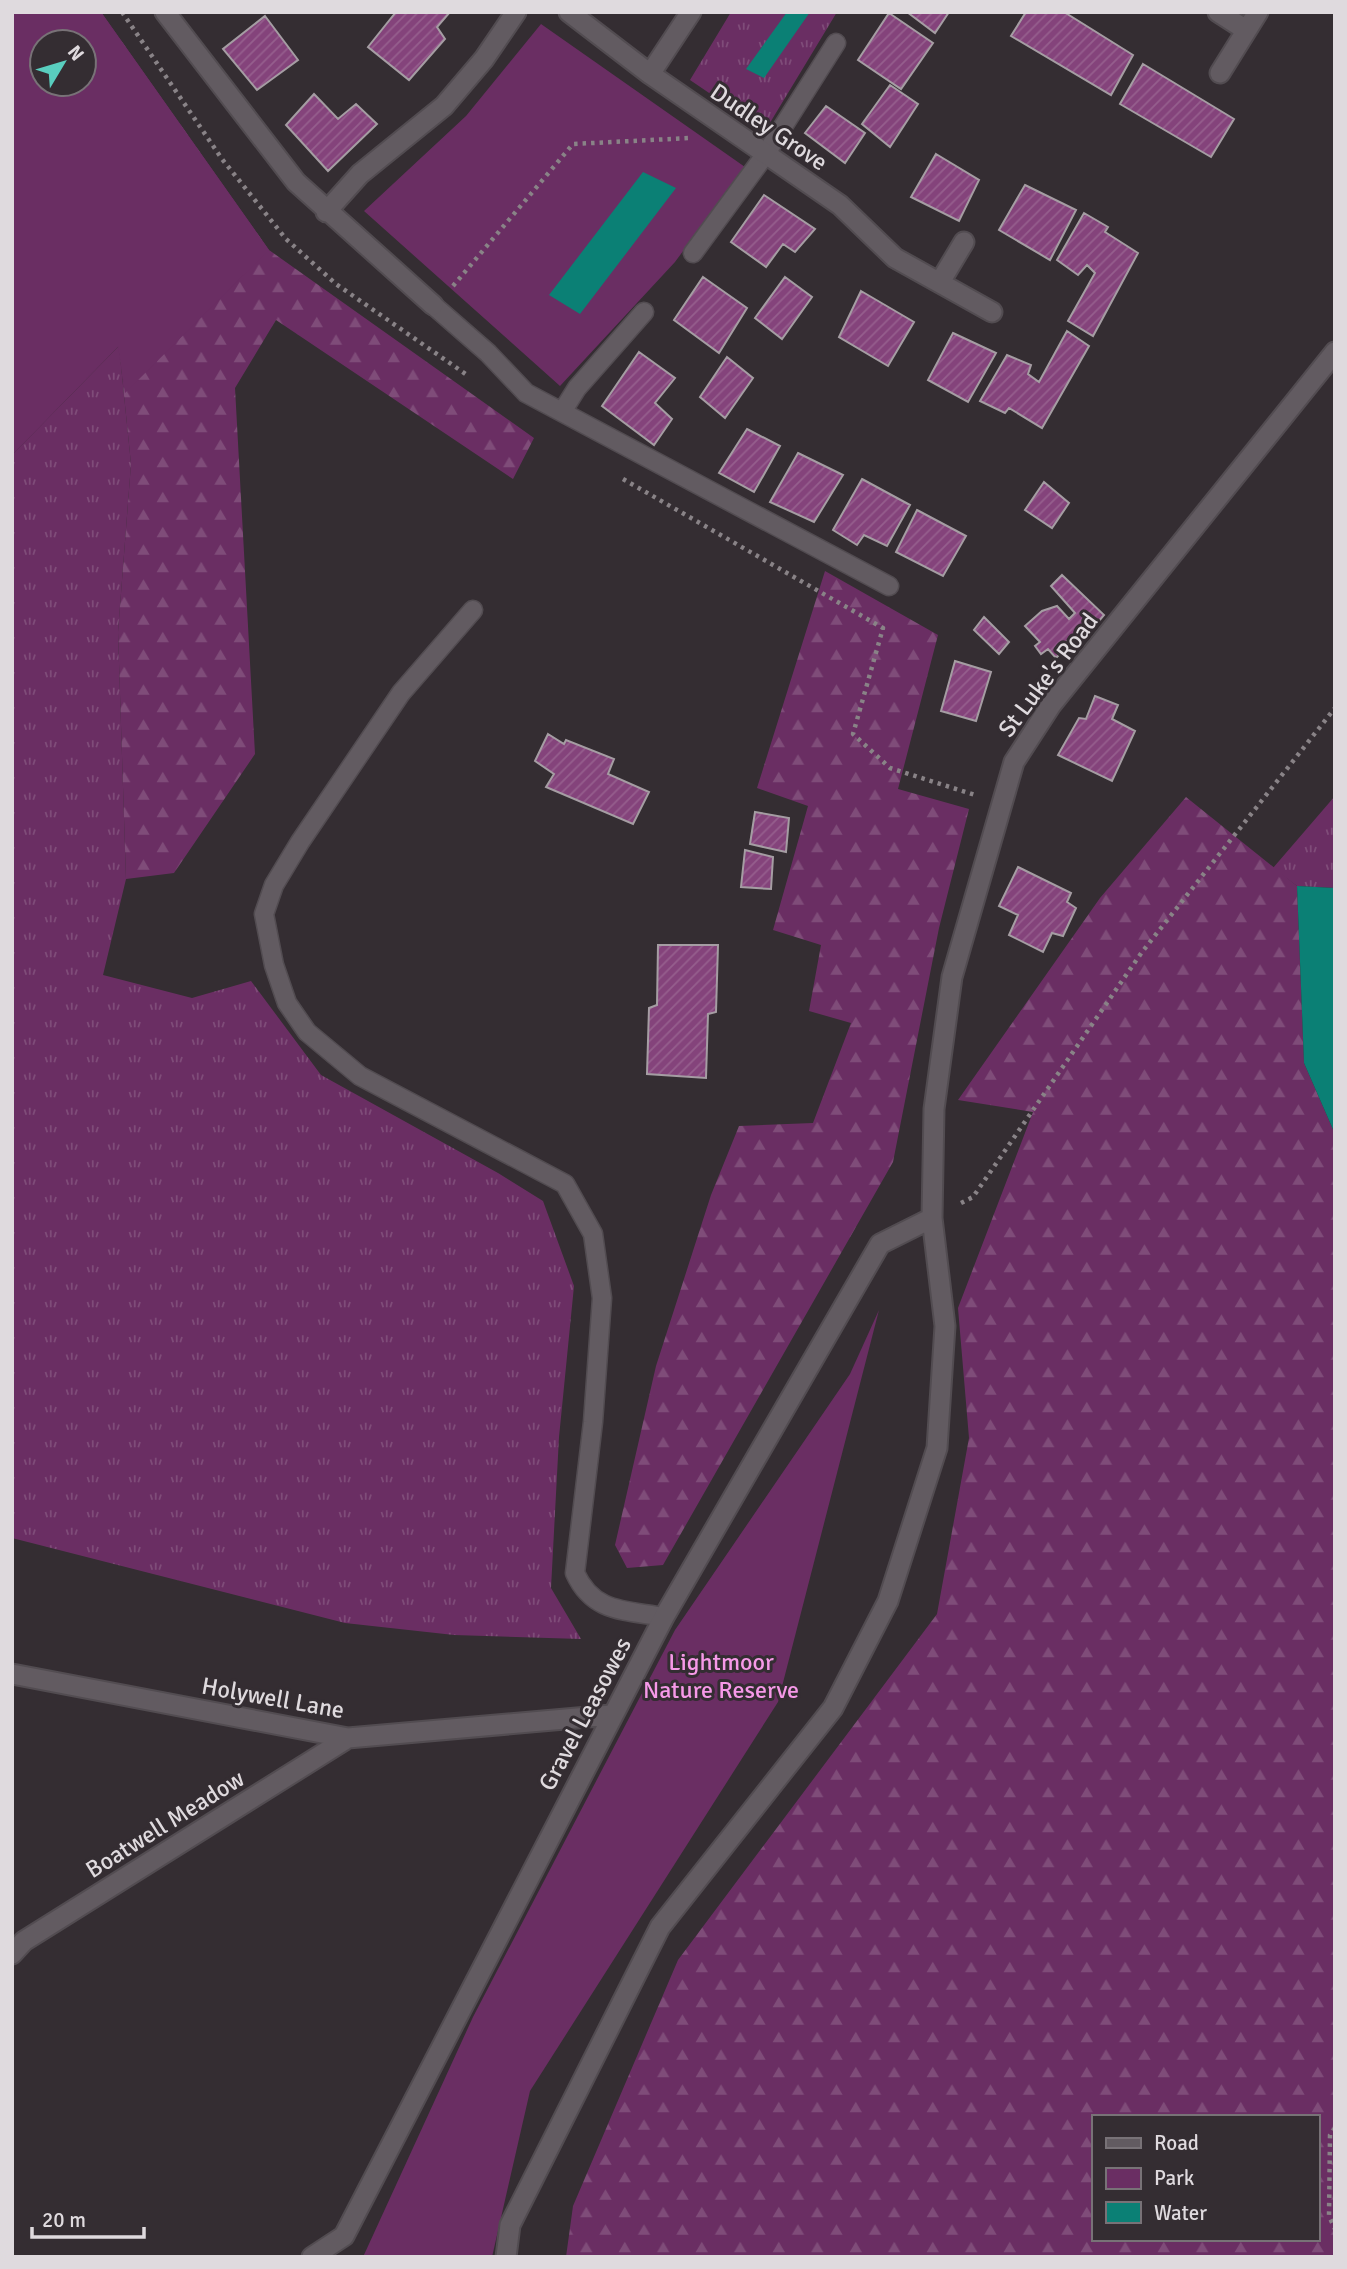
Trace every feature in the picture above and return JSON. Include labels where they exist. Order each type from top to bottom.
[{"type":"street","points":[[165,12],[296,182],[326,212],[433,305]]},
{"type":"street","points":[[326,212],[360,174],[444,106],[484,59],[516,12]]},
{"type":"street","name":"Dudley Grove","points":[[569,12],[650,74],[840,205],[895,258],[992,312]]},
{"type":"street","points":[[650,74],[691,12]]},
{"type":"street","points":[[1218,12],[1246,30]]},
{"type":"street","points":[[1220,73],[1258,12]]},
{"type":"street","points":[[940,282],[964,242]]},
{"type":"street","name":"St Luke's Road","points":[[506,2257],[510,2225],[660,1927],[833,1708],[888,1601],[937,1448],[944,1326],[932,1218],[934,1109],[953,977],[1014,762],[1051,705],[1335,352]]},
{"type":"street","name":"Gravel Leasowes","points":[[312,2257],[344,2236],[664,1616],[880,1244],[932,1218]]},
{"type":"street","name":"Holywell Lane","points":[[12,1674],[348,1738],[611,1715]]},
{"type":"street","name":"Boatwell Meadow","points":[[12,1955],[24,1941],[348,1738]]},
{"type":"lane","points":[[694,253],[765,155],[836,43]]},
{"type":"lane","points":[[433,305],[488,353],[526,393],[889,586]]},
{"type":"lane","points":[[562,412],[577,388],[644,312]]},
{"type":"lane","points":[[473,610],[401,693],[300,842],[274,885],[264,914],[274,965],[288,1003],[307,1032],[360,1076],[565,1184],[582,1210],[593,1234],[602,1298],[593,1422],[575,1573],[582,1590],[596,1602],[610,1608],[664,1616]]},
{"type":"path","points":[[449,290],[573,144],[693,138]]},
{"type":"path","points":[[412,337],[419,328]]},
{"type":"path","points":[[932,1218],[973,1197],[1142,952],[1335,708]]},
{"type":"path","points":[[876,757],[890,768],[1002,803]]},
{"type":"path","points":[[1335,2128],[1330,2135],[1329,2202],[1329,2216],[1335,2229]]},
{"type":"green space","points":[[12,12],[101,12],[269,250],[534,438],[513,479],[276,320],[235,388],[255,754],[174,873],[126,879],[118,632],[131,464],[119,346],[12,455]]},
{"type":"green space","points":[[12,12],[101,12],[269,250],[125,393],[118,346],[12,455]]},
{"type":"green space","points":[[731,12],[837,12],[765,131],[690,80]]},
{"type":"green space","points":[[541,24],[745,167],[675,262],[560,386],[364,211],[466,116]]},
{"type":"green space","points":[[119,346],[131,464],[118,632],[126,879],[103,975],[192,998],[251,981],[321,1075],[498,1173],[543,1201],[574,1286],[559,1437],[551,1588],[581,1639],[454,1635],[345,1623],[12,1538],[12,455]]},
{"type":"green space","points":[[825,571],[938,635],[898,789],[969,809],[939,928],[893,1162],[663,1565],[627,1568],[615,1545],[656,1366],[711,1195],[739,1126],[813,1123],[851,1023],[809,1011],[821,945],[773,930],[808,806],[757,788]]},
{"type":"green space","points":[[1335,796],[1335,888],[1297,886],[1273,868]]},
{"type":"green space","points":[[1186,797],[1297,886],[1304,1063],[1335,1134],[1335,2257],[566,2257],[573,2206],[678,1960],[937,1614],[969,1438],[958,1308],[1033,1112],[958,1100],[1100,898]]},
{"type":"green space","name":"Lightmoor Nature Reserve","points":[[879,1310],[778,1702],[530,2091],[492,2257],[363,2257],[473,2017],[675,1630],[850,1374]]},
{"type":"water","points":[[787,12],[810,12],[764,78],[746,69]]},
{"type":"water","points":[[643,172],[676,188],[580,314],[549,295]]},
{"type":"water","points":[[1297,886],[1335,888],[1335,1134],[1304,1063]]},
{"type":"building","points":[[396,12],[450,12],[437,27],[445,39],[409,80],[368,47]]},
{"type":"building","points":[[907,12],[949,12],[935,33]]},
{"type":"building","points":[[1026,12],[1064,12],[1133,55],[1111,95],[1011,36]]},
{"type":"building","points":[[889,13],[933,43],[901,89],[858,60]]},
{"type":"building","points":[[265,16],[298,60],[257,90],[223,49]]},
{"type":"building","points":[[1143,64],[1234,119],[1211,157],[1120,104]]},
{"type":"building","points":[[890,85],[918,104],[890,147],[862,124]]},
{"type":"building","points":[[314,94],[338,119],[356,104],[377,124],[328,171],[286,125]]},
{"type":"building","points":[[826,106],[865,133],[845,163],[805,133]]},
{"type":"building","points":[[936,154],[979,180],[959,221],[911,197]]},
{"type":"building","points":[[1025,185],[1076,210],[1050,260],[999,230]]},
{"type":"building","points":[[764,195],[815,229],[795,252],[783,244],[766,267],[731,242]]},
{"type":"building","points":[[1084,213],[1108,227],[1105,232],[1138,253],[1093,336],[1068,321],[1095,273],[1087,265],[1078,275],[1057,260]]},
{"type":"building","points":[[703,277],[747,308],[719,353],[674,320]]},
{"type":"building","points":[[785,277],[812,297],[782,339],[755,318]]},
{"type":"building","points":[[861,291],[914,322],[888,366],[839,337]]},
{"type":"building","points":[[1067,331],[1089,346],[1042,428],[1009,408],[1005,413],[980,401],[1007,355],[1031,365],[1028,374],[1039,382]]},
{"type":"building","points":[[953,333],[996,353],[968,402],[928,380]]},
{"type":"building","points":[[639,352],[675,378],[655,403],[672,419],[654,445],[602,406]]},
{"type":"building","points":[[727,357],[753,378],[725,418],[700,397]]},
{"type":"building","points":[[747,429],[780,446],[754,492],[719,473]]},
{"type":"building","points":[[798,453],[843,475],[814,522],[770,502]]},
{"type":"building","points":[[862,479],[910,505],[887,546],[864,535],[857,545],[833,530]]},
{"type":"building","points":[[1044,482],[1069,503],[1052,528],[1025,510]]},
{"type":"building","points":[[917,510],[966,536],[943,576],[896,552]]},
{"type":"building","points":[[1062,575],[1104,615],[1087,635],[1081,630],[1062,645],[1065,649],[1056,658],[1048,649],[1041,654],[1035,646],[1040,642],[1025,626],[1042,611],[1057,606],[1069,619],[1075,613],[1051,586]]},
{"type":"building","points":[[984,617],[1009,642],[999,654],[974,630]]},
{"type":"building","points":[[955,661],[991,672],[976,721],[941,711]]},
{"type":"building","points":[[1095,696],[1118,705],[1112,719],[1135,731],[1112,781],[1058,755],[1079,718],[1086,719]]},
{"type":"building","points":[[548,734],[564,744],[566,740],[614,759],[608,774],[649,792],[633,824],[546,787],[554,774],[535,761]]},
{"type":"building","points":[[755,812],[789,818],[786,852],[750,844]]},
{"type":"building","points":[[745,850],[773,857],[771,889],[741,887]]},
{"type":"building","points":[[1018,867],[1071,893],[1067,902],[1076,908],[1063,936],[1052,933],[1043,952],[1009,935],[1018,915],[999,906]]},
{"type":"building","points":[[658,945],[718,945],[716,1012],[708,1014],[706,1078],[647,1074],[649,1008],[657,1005]]}]
